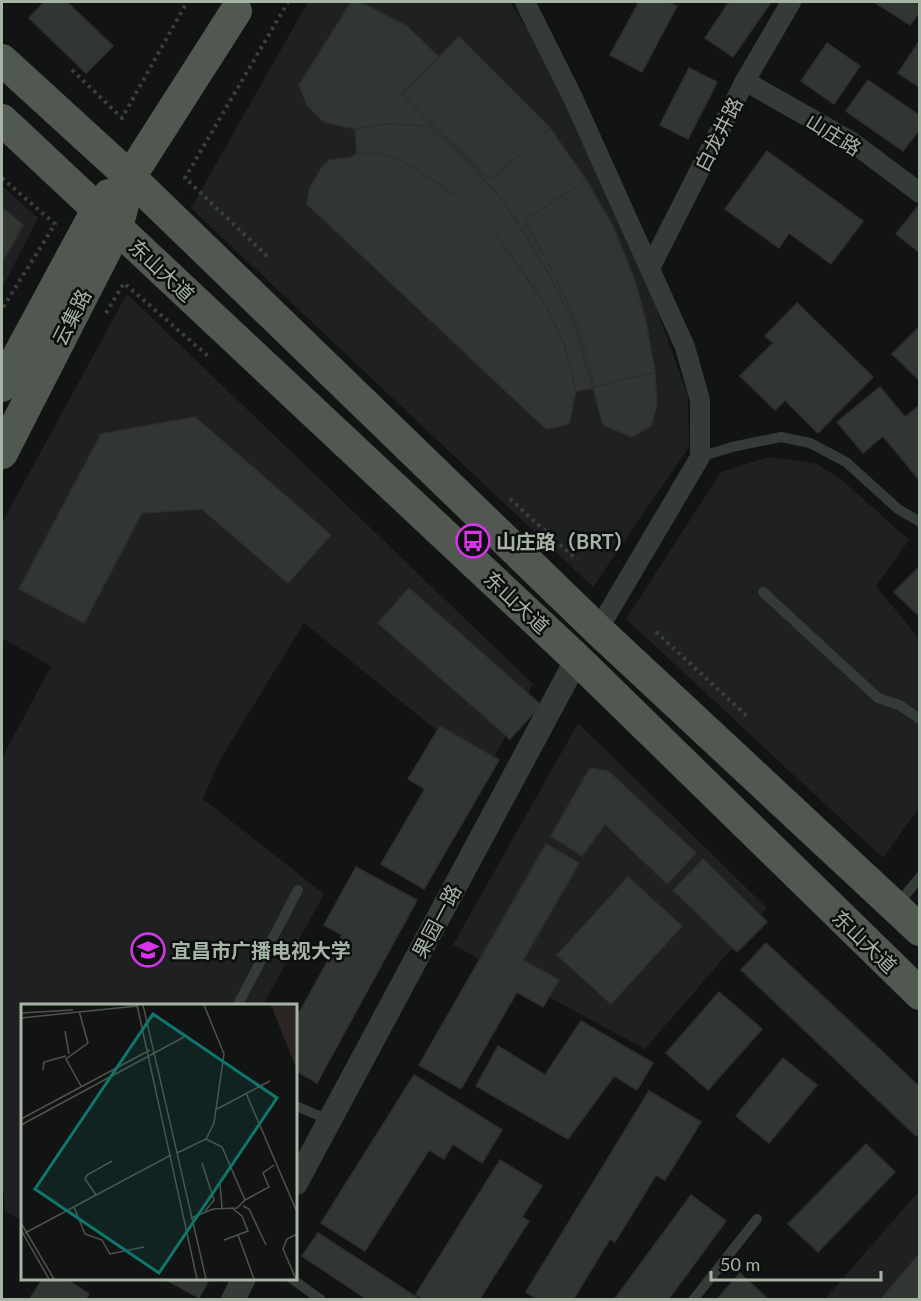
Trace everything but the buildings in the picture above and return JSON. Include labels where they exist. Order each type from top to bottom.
[{"type":"main road","name":"云集路","points":[[2,386],[107,219],[130,177],[236,11]]},
{"type":"main road","name":"东山大道","points":[[2,60],[130,177],[598,630],[920,930]]},
{"type":"main road","name":"东山大道","points":[[2,120],[577,659],[920,994]]},
{"type":"main road","name":"云集路","points":[[2,453],[107,219]]},
{"type":"street","points":[[525,2],[573,98],[685,347],[700,399],[700,457],[598,630]]},
{"type":"street","name":"白龙井路","points":[[650,268],[745,81],[791,2]]},
{"type":"street","name":"山庄路","points":[[745,81],[852,142],[920,193]]},
{"type":"street","name":"果园一路","points":[[297,1181],[577,659]]},
{"type":"street","points":[[233,1299],[243,1280]]},
{"type":"lane","points":[[700,457],[732,447],[781,437],[810,443],[846,462],[898,509],[920,522]]},
{"type":"lane","points":[[763,592],[878,698],[899,705],[920,719]]},
{"type":"lane","points":[[896,907],[920,877]]},
{"type":"lane","points":[[238,1004],[298,890]]},
{"type":"lane","points":[[297,1106],[329,1120]]},
{"type":"lane","points":[[693,1299],[757,1219]]},
{"type":"lane","points":[[294,1280],[321,1299]]},
{"type":"path","points":[[72,70],[122,118],[187,2]]},
{"type":"path","points":[[267,256],[185,178],[288,2]]},
{"type":"path","points":[[2,178],[55,224],[2,309]]},
{"type":"path","points":[[124,283],[208,356]]},
{"type":"path","points":[[510,499],[577,560]]},
{"type":"path","points":[[656,632],[748,717]]},
{"type":"shaded area","points":[[308,2],[510,2],[534,40],[634,244],[688,397],[689,447],[593,587],[191,208]]},
{"type":"shaded area","points":[[2,186],[38,218],[2,288]]},
{"type":"shaded area","points":[[127,294],[533,684],[487,771],[304,623],[220,760],[203,799],[324,894],[264,1004],[21,1004],[21,1220],[5,1211],[2,1174],[2,758],[51,666],[2,638],[2,523]]},
{"type":"shaded area","points":[[769,457],[815,463],[842,480],[909,540],[876,586],[919,639],[919,808],[883,858],[626,619],[721,472]]},
{"type":"shaded area","points":[[578,723],[767,908],[645,1049],[453,945]]},
{"type":"shaded area","points":[[919,1191],[919,1299],[825,1299]]},
{"type":"place","name":"山庄路（BRT）","points":[[473,541]]},
{"type":"place","name":"宜昌市广播电视大学","points":[[148,950]]}]
